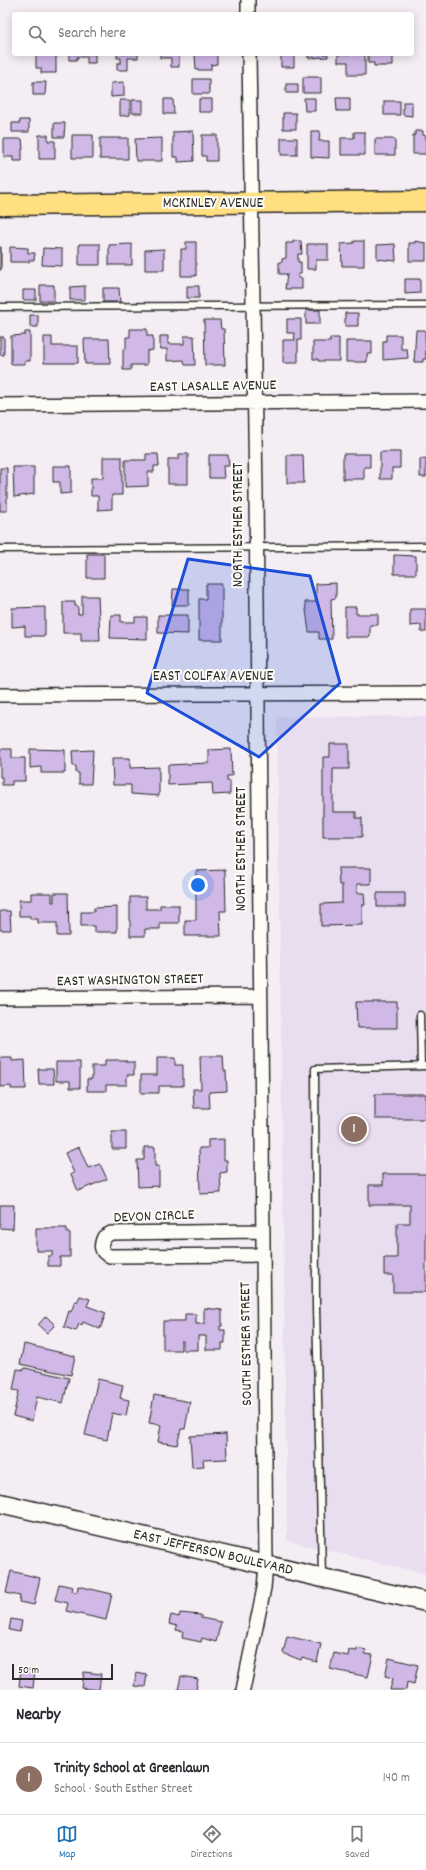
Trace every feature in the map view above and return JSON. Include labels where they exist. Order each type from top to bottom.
[{"type":"main road","name":"MCKINLEY AVENUE","points":[[0,205],[252,204],[426,201]]},
{"type":"street","points":[[248,0],[248,12]]},
{"type":"street","name":"NORTH ESTHER STREET","points":[[250,56],[256,546],[259,996]]},
{"type":"street","name":"EAST LASALLE AVENUE","points":[[0,405],[426,401]]},
{"type":"street","name":"EAST COLFAX AVENUE","points":[[0,695],[426,693]]},
{"type":"street","name":"EAST WASHINGTON STREET","points":[[0,998],[259,996]]},
{"type":"street","name":"SOUTH ESTHER STREET","points":[[243,1690],[264,1588],[266,1565],[259,996]]},
{"type":"street","name":"DEVON CIRCLE","points":[[262,1231],[111,1233],[104,1237],[101,1243],[104,1255],[110,1256],[262,1255]]},
{"type":"street","name":"EAST JEFFERSON BOULEVARD","points":[[0,1503],[426,1602]]},
{"type":"lane","points":[[0,307],[426,305]]},
{"type":"lane","points":[[0,549],[426,546]]},
{"type":"lane","points":[[322,1578],[316,1306],[315,1069],[424,1066],[420,1015]]},
{"type":"highlighted area","points":[[188,559],[310,576],[340,683],[259,757],[147,693]]},
{"type":"shaded area","points":[[426,716],[426,1574],[287,1541],[277,717]]},
{"type":"building","points":[[36,56],[56,56],[56,73],[41,73],[41,68],[36,68]]},
{"type":"building","points":[[69,56],[95,56],[95,63],[87,63],[87,57],[77,57],[77,60],[69,60]]},
{"type":"building","points":[[117,56],[138,56],[138,58],[128,58],[128,70],[117,70],[117,63],[121,63],[121,58],[117,58]]},
{"type":"building","points":[[160,56],[179,56],[179,67],[171,67],[171,58],[160,58]]},
{"type":"building","points":[[195,56],[217,56],[217,64],[211,65],[211,70],[196,70]]},
{"type":"building","points":[[281,56],[294,56],[294,67],[281,67]]},
{"type":"building","points":[[308,56],[328,56],[328,57],[308,58]]},
{"type":"building","points":[[338,56],[365,56],[365,75],[348,75],[348,62],[338,62]]},
{"type":"building","points":[[368,56],[393,56],[393,66],[374,66],[374,63],[368,63]]},
{"type":"building","points":[[303,77],[321,77],[321,93],[303,93]]},
{"type":"building","points":[[193,79],[209,79],[209,94],[193,94]]},
{"type":"building","points":[[33,82],[46,82],[45,95],[33,95]]},
{"type":"building","points":[[124,82],[124,96],[111,97],[111,83]]},
{"type":"building","points":[[286,84],[298,84],[298,93],[286,93]]},
{"type":"building","points":[[304,98],[315,98],[315,111],[305,111]]},
{"type":"building","points":[[336,98],[350,98],[350,111],[337,111]]},
{"type":"building","points":[[164,99],[173,99],[174,114],[164,114]]},
{"type":"building","points":[[199,99],[212,99],[212,112],[199,112]]},
{"type":"building","points":[[120,100],[130,100],[130,115],[120,116]]},
{"type":"building","points":[[132,100],[143,100],[143,113],[132,113]]},
{"type":"building","points":[[384,101],[400,101],[400,115],[384,115]]},
{"type":"building","points":[[403,102],[412,102],[412,116],[403,115]]},
{"type":"building","points":[[283,113],[296,113],[296,129],[283,129]]},
{"type":"building","points":[[20,120],[29,120],[29,132],[12,132],[12,123],[20,123]]},
{"type":"building","points":[[54,123],[65,123],[64,137],[54,137]]},
{"type":"building","points":[[193,131],[194,161],[178,162],[178,157],[173,157],[173,132]]},
{"type":"building","points":[[311,131],[320,131],[319,141],[329,141],[329,158],[311,157]]},
{"type":"building","points":[[415,131],[423,131],[423,135],[426,136],[426,154],[413,154],[413,135],[415,135]]},
{"type":"building","points":[[354,132],[365,132],[365,155],[341,155],[341,138],[354,138]]},
{"type":"building","points":[[39,135],[48,135],[48,141],[55,141],[55,159],[39,159]]},
{"type":"building","points":[[72,135],[93,135],[93,158],[72,158]]},
{"type":"building","points":[[202,135],[217,135],[217,161],[206,161],[206,156],[202,156]]},
{"type":"building","points":[[100,138],[128,138],[128,159],[100,159]]},
{"type":"building","points":[[162,138],[162,161],[136,161],[135,139]]},
{"type":"building","points":[[281,138],[297,138],[297,155],[281,155]]},
{"type":"building","points":[[4,139],[22,139],[22,161],[13,161],[13,157],[4,157]]},
{"type":"building","points":[[375,139],[395,139],[395,155],[375,155]]},
{"type":"building","points":[[293,241],[301,241],[302,254],[298,254],[298,262],[301,262],[301,274],[298,274],[298,278],[302,278],[302,289],[285,289],[287,274],[279,274],[279,262],[282,262],[282,259],[286,258],[286,243],[293,243]]},
{"type":"building","points":[[354,241],[364,241],[364,266],[342,266],[341,244],[354,243]]},
{"type":"building","points":[[415,241],[426,243],[426,261],[409,261],[409,243],[415,243]]},
{"type":"building","points":[[186,242],[196,242],[196,276],[181,276],[181,249],[186,249]]},
{"type":"building","points":[[79,244],[100,244],[100,265],[79,265]]},
{"type":"building","points":[[132,244],[132,265],[109,265],[109,245]]},
{"type":"building","points":[[307,244],[328,244],[328,260],[316,260],[316,269],[307,269]]},
{"type":"building","points":[[395,244],[396,261],[377,259],[377,245]]},
{"type":"building","points":[[1,247],[1,270],[0,270]]},
{"type":"building","points":[[10,247],[28,248],[28,253],[35,253],[34,260],[29,260],[29,262],[10,262]]},
{"type":"building","points":[[43,248],[62,249],[62,266],[42,265]]},
{"type":"building","points":[[164,249],[164,270],[145,270],[145,250]]},
{"type":"building","points":[[405,279],[420,279],[420,293],[405,294]]},
{"type":"building","points":[[40,285],[54,285],[54,301],[40,301]]},
{"type":"building","points":[[85,286],[85,300],[70,300],[70,287]]},
{"type":"building","points":[[187,286],[199,286],[199,298],[187,298]]},
{"type":"building","points":[[103,288],[119,288],[120,302],[103,302]]},
{"type":"building","points":[[23,290],[36,290],[36,300],[23,300]]},
{"type":"building","points":[[306,310],[320,310],[320,324],[306,324]]},
{"type":"building","points":[[345,313],[358,313],[358,326],[345,326]]},
{"type":"building","points":[[30,315],[38,315],[38,327],[30,327]]},
{"type":"building","points":[[287,319],[301,319],[301,340],[298,340],[298,363],[283,363],[283,340],[295,340],[294,333],[287,333]]},
{"type":"building","points":[[204,320],[220,320],[221,329],[224,329],[225,365],[205,365]]},
{"type":"building","points":[[130,329],[147,329],[147,336],[153,336],[153,350],[147,351],[147,365],[131,365],[131,370],[123,370],[123,349],[126,349],[126,337],[130,337]]},
{"type":"building","points":[[416,330],[425,330],[426,359],[423,359],[423,362],[414,362]]},
{"type":"building","points":[[25,332],[30,332],[30,361],[25,361],[25,364],[11,364],[11,336],[25,335]]},
{"type":"building","points":[[386,335],[401,335],[401,349],[407,349],[408,358],[383,360],[383,341],[386,341]]},
{"type":"building","points":[[160,336],[168,336],[168,344],[184,344],[184,336],[194,336],[195,365],[185,365],[184,360],[167,361],[167,349],[160,349]]},
{"type":"building","points":[[0,337],[4,337],[4,355],[0,355]]},
{"type":"building","points":[[44,337],[52,337],[52,346],[78,346],[78,363],[44,363]]},
{"type":"building","points":[[330,338],[339,338],[339,361],[318,361],[318,359],[313,359],[313,342],[330,342]]},
{"type":"building","points":[[84,339],[109,339],[110,364],[85,364]]},
{"type":"building","points":[[346,341],[372,341],[372,354],[367,354],[367,362],[346,362]]},
{"type":"building","points":[[380,452],[400,452],[400,468],[392,468],[392,479],[380,479]]},
{"type":"building","points":[[146,454],[158,454],[159,466],[154,466],[154,472],[148,472],[148,486],[125,487],[125,460],[146,460]]},
{"type":"building","points":[[179,454],[188,454],[188,484],[168,484],[168,459],[179,459]]},
{"type":"building","points":[[343,454],[370,454],[370,467],[364,467],[364,479],[343,479]]},
{"type":"building","points":[[209,455],[228,455],[229,466],[223,466],[224,478],[209,478]]},
{"type":"building","points":[[287,455],[303,455],[304,483],[287,483]]},
{"type":"building","points":[[103,457],[122,457],[122,495],[112,495],[112,509],[98,510],[98,496],[91,496],[91,478],[103,478]]},
{"type":"building","points":[[420,459],[426,459],[426,477],[420,477]]},
{"type":"building","points":[[53,466],[71,466],[71,493],[60,494],[60,482],[53,482]]},
{"type":"building","points":[[13,467],[34,467],[34,494],[14,497]]},
{"type":"building","points":[[0,468],[7,468],[7,511],[0,511]]},
{"type":"building","points":[[87,554],[104,554],[104,578],[87,578]]},
{"type":"building","points":[[394,555],[416,556],[416,574],[394,574]]},
{"type":"building","points":[[336,583],[336,598],[331,599],[332,639],[319,639],[319,632],[309,632],[305,602],[316,602],[316,584]]},
{"type":"building","points":[[206,584],[222,584],[222,640],[199,640],[199,599],[206,599]]},
{"type":"building","points":[[173,589],[189,589],[189,605],[172,605]]},
{"type":"building","points":[[82,596],[98,596],[100,641],[81,641],[81,633],[63,633],[63,602],[75,602],[75,606],[78,606],[78,614],[82,614]]},
{"type":"building","points":[[45,607],[45,636],[25,636],[25,626],[12,627],[12,608]]},
{"type":"building","points":[[345,607],[356,607],[356,614],[378,614],[378,625],[370,625],[370,637],[345,637]]},
{"type":"building","points":[[410,609],[426,609],[426,632],[421,632],[421,625],[410,626]]},
{"type":"building","points":[[111,615],[121,615],[121,622],[135,622],[135,617],[147,617],[147,639],[110,638]]},
{"type":"building","points":[[158,615],[188,615],[188,634],[158,633]]},
{"type":"building","points":[[330,744],[349,744],[349,769],[333,769],[333,812],[356,812],[356,818],[362,818],[362,837],[323,837],[323,757],[330,757]]},
{"type":"building","points":[[0,749],[12,749],[12,758],[25,758],[25,781],[12,781],[12,785],[2,785],[2,777],[0,777]]},
{"type":"building","points":[[30,749],[65,750],[65,773],[41,773],[41,767],[30,768]]},
{"type":"building","points":[[231,749],[232,776],[227,776],[227,781],[230,781],[230,794],[213,795],[212,783],[168,785],[168,765],[209,763],[209,750]]},
{"type":"building","points":[[93,750],[91,784],[79,784],[79,773],[76,773],[76,766],[73,766],[72,751]]},
{"type":"building","points":[[112,758],[130,758],[130,768],[159,767],[159,796],[131,794],[131,785],[113,785]]},
{"type":"building","points":[[338,868],[371,868],[371,884],[357,884],[357,893],[364,893],[365,905],[362,905],[362,925],[321,926],[321,904],[342,903],[342,885],[339,885]]},
{"type":"building","points":[[225,870],[226,911],[220,911],[221,936],[185,936],[185,920],[196,920],[196,871]]},
{"type":"building","points":[[31,893],[52,893],[52,902],[54,902],[54,893],[68,893],[69,936],[57,936],[57,923],[38,923],[38,919],[30,919],[30,916],[19,916],[19,900],[31,900]]},
{"type":"building","points":[[377,893],[405,893],[405,907],[377,907]]},
{"type":"building","points":[[130,897],[146,897],[146,909],[160,909],[160,905],[179,905],[179,923],[160,923],[160,929],[145,929],[145,936],[130,936]]},
{"type":"building","points":[[117,907],[117,932],[94,932],[94,926],[81,926],[81,912],[94,912],[94,908]]},
{"type":"building","points":[[0,911],[10,911],[11,930],[0,930]]},
{"type":"building","points":[[356,1002],[397,1002],[397,1028],[357,1028]]},
{"type":"building","points":[[200,1056],[223,1056],[224,1071],[226,1071],[227,1091],[209,1092],[210,1108],[194,1108],[193,1089],[201,1089]]},
{"type":"building","points":[[0,1058],[12,1058],[12,1061],[25,1060],[26,1089],[11,1089],[11,1086],[0,1087]]},
{"type":"building","points":[[157,1058],[175,1058],[175,1065],[183,1065],[183,1086],[159,1086],[159,1093],[141,1093],[141,1075],[157,1075]]},
{"type":"building","points":[[105,1060],[126,1060],[126,1062],[134,1062],[134,1075],[127,1075],[127,1085],[106,1085],[106,1091],[87,1091],[87,1079],[92,1079],[92,1066],[105,1066]]},
{"type":"building","points":[[56,1062],[80,1062],[80,1088],[70,1088],[70,1081],[56,1081]]},
{"type":"building","points":[[38,1069],[53,1069],[54,1084],[39,1084]]},
{"type":"building","points":[[375,1094],[426,1094],[426,1119],[375,1119]]},
{"type":"building","points":[[112,1132],[126,1132],[126,1149],[112,1149]]},
{"type":"building","points":[[224,1139],[224,1160],[227,1160],[227,1172],[220,1173],[221,1193],[200,1194],[199,1148],[208,1148],[208,1140]]},
{"type":"building","points":[[79,1147],[88,1168],[100,1164],[107,1179],[78,1191],[71,1174],[74,1173],[65,1153]]},
{"type":"building","points":[[144,1147],[155,1147],[155,1166],[159,1166],[159,1186],[138,1187],[137,1160],[144,1160]]},
{"type":"building","points":[[383,1174],[426,1174],[426,1292],[393,1292],[393,1275],[384,1275],[384,1258],[397,1258],[397,1223],[410,1223],[410,1205],[369,1205],[369,1185],[383,1185]]},
{"type":"building","points":[[0,1205],[14,1205],[13,1229],[0,1228]]},
{"type":"building","points":[[36,1228],[67,1228],[67,1233],[70,1233],[70,1257],[60,1257],[60,1266],[48,1266],[48,1256],[52,1256],[52,1251],[36,1251]]},
{"type":"building","points":[[80,1296],[90,1299],[87,1306],[106,1313],[100,1329],[83,1322],[82,1325],[79,1324],[76,1331],[64,1327],[69,1311],[71,1312],[75,1301],[77,1302]]},
{"type":"building","points":[[204,1308],[222,1310],[222,1326],[220,1326],[220,1330],[225,1330],[225,1343],[222,1343],[222,1350],[206,1350],[206,1336],[198,1336],[198,1350],[183,1350],[183,1341],[181,1341],[181,1350],[163,1350],[163,1321],[185,1321],[185,1314],[196,1314],[196,1324],[204,1324]]},
{"type":"building","points":[[46,1316],[55,1325],[47,1333],[38,1325]]},
{"type":"building","points":[[24,1344],[75,1356],[71,1375],[20,1364]]},
{"type":"building","points":[[25,1368],[69,1378],[63,1403],[37,1397],[32,1421],[13,1416],[19,1391],[13,1390],[17,1369],[24,1370]]},
{"type":"building","points":[[98,1379],[123,1385],[120,1398],[129,1400],[126,1416],[112,1413],[107,1440],[85,1435]]},
{"type":"building","points":[[154,1395],[190,1402],[185,1429],[181,1429],[177,1445],[158,1442],[161,1425],[149,1423]]},
{"type":"building","points":[[226,1434],[227,1459],[203,1460],[204,1466],[192,1467],[190,1436]]},
{"type":"building","points":[[11,1571],[40,1578],[34,1605],[19,1602],[20,1596],[6,1593]]},
{"type":"building","points":[[59,1584],[73,1587],[72,1591],[77,1592],[78,1586],[112,1594],[106,1620],[66,1611],[68,1603],[55,1600]]},
{"type":"building","points":[[180,1613],[201,1615],[201,1618],[221,1622],[216,1642],[202,1638],[201,1642],[182,1638],[183,1631],[176,1630],[177,1626],[169,1624],[171,1615],[179,1617]]},
{"type":"building","points":[[11,1619],[22,1621],[20,1632],[9,1630]]},
{"type":"building","points":[[287,1636],[321,1644],[317,1662],[302,1658],[301,1660],[283,1653]]},
{"type":"building","points":[[357,1648],[366,1650],[365,1654],[373,1655],[368,1677],[330,1669],[334,1653],[348,1656],[349,1650],[357,1651]]},
{"type":"building","points":[[389,1658],[418,1665],[414,1684],[407,1682],[406,1690],[390,1690],[393,1678],[385,1676]]},
{"type":"building","points":[[21,1669],[35,1670],[33,1688],[19,1686]]},
{"type":"building","points":[[84,1672],[101,1674],[99,1690],[82,1688]]},
{"type":"building","points":[[136,1673],[147,1675],[145,1687],[134,1686]]},
{"type":"building","points":[[181,1676],[198,1679],[196,1690],[178,1690]]},
{"type":"place","name":"Trinity School at Greenlawn","points":[[354,1129]]}]
